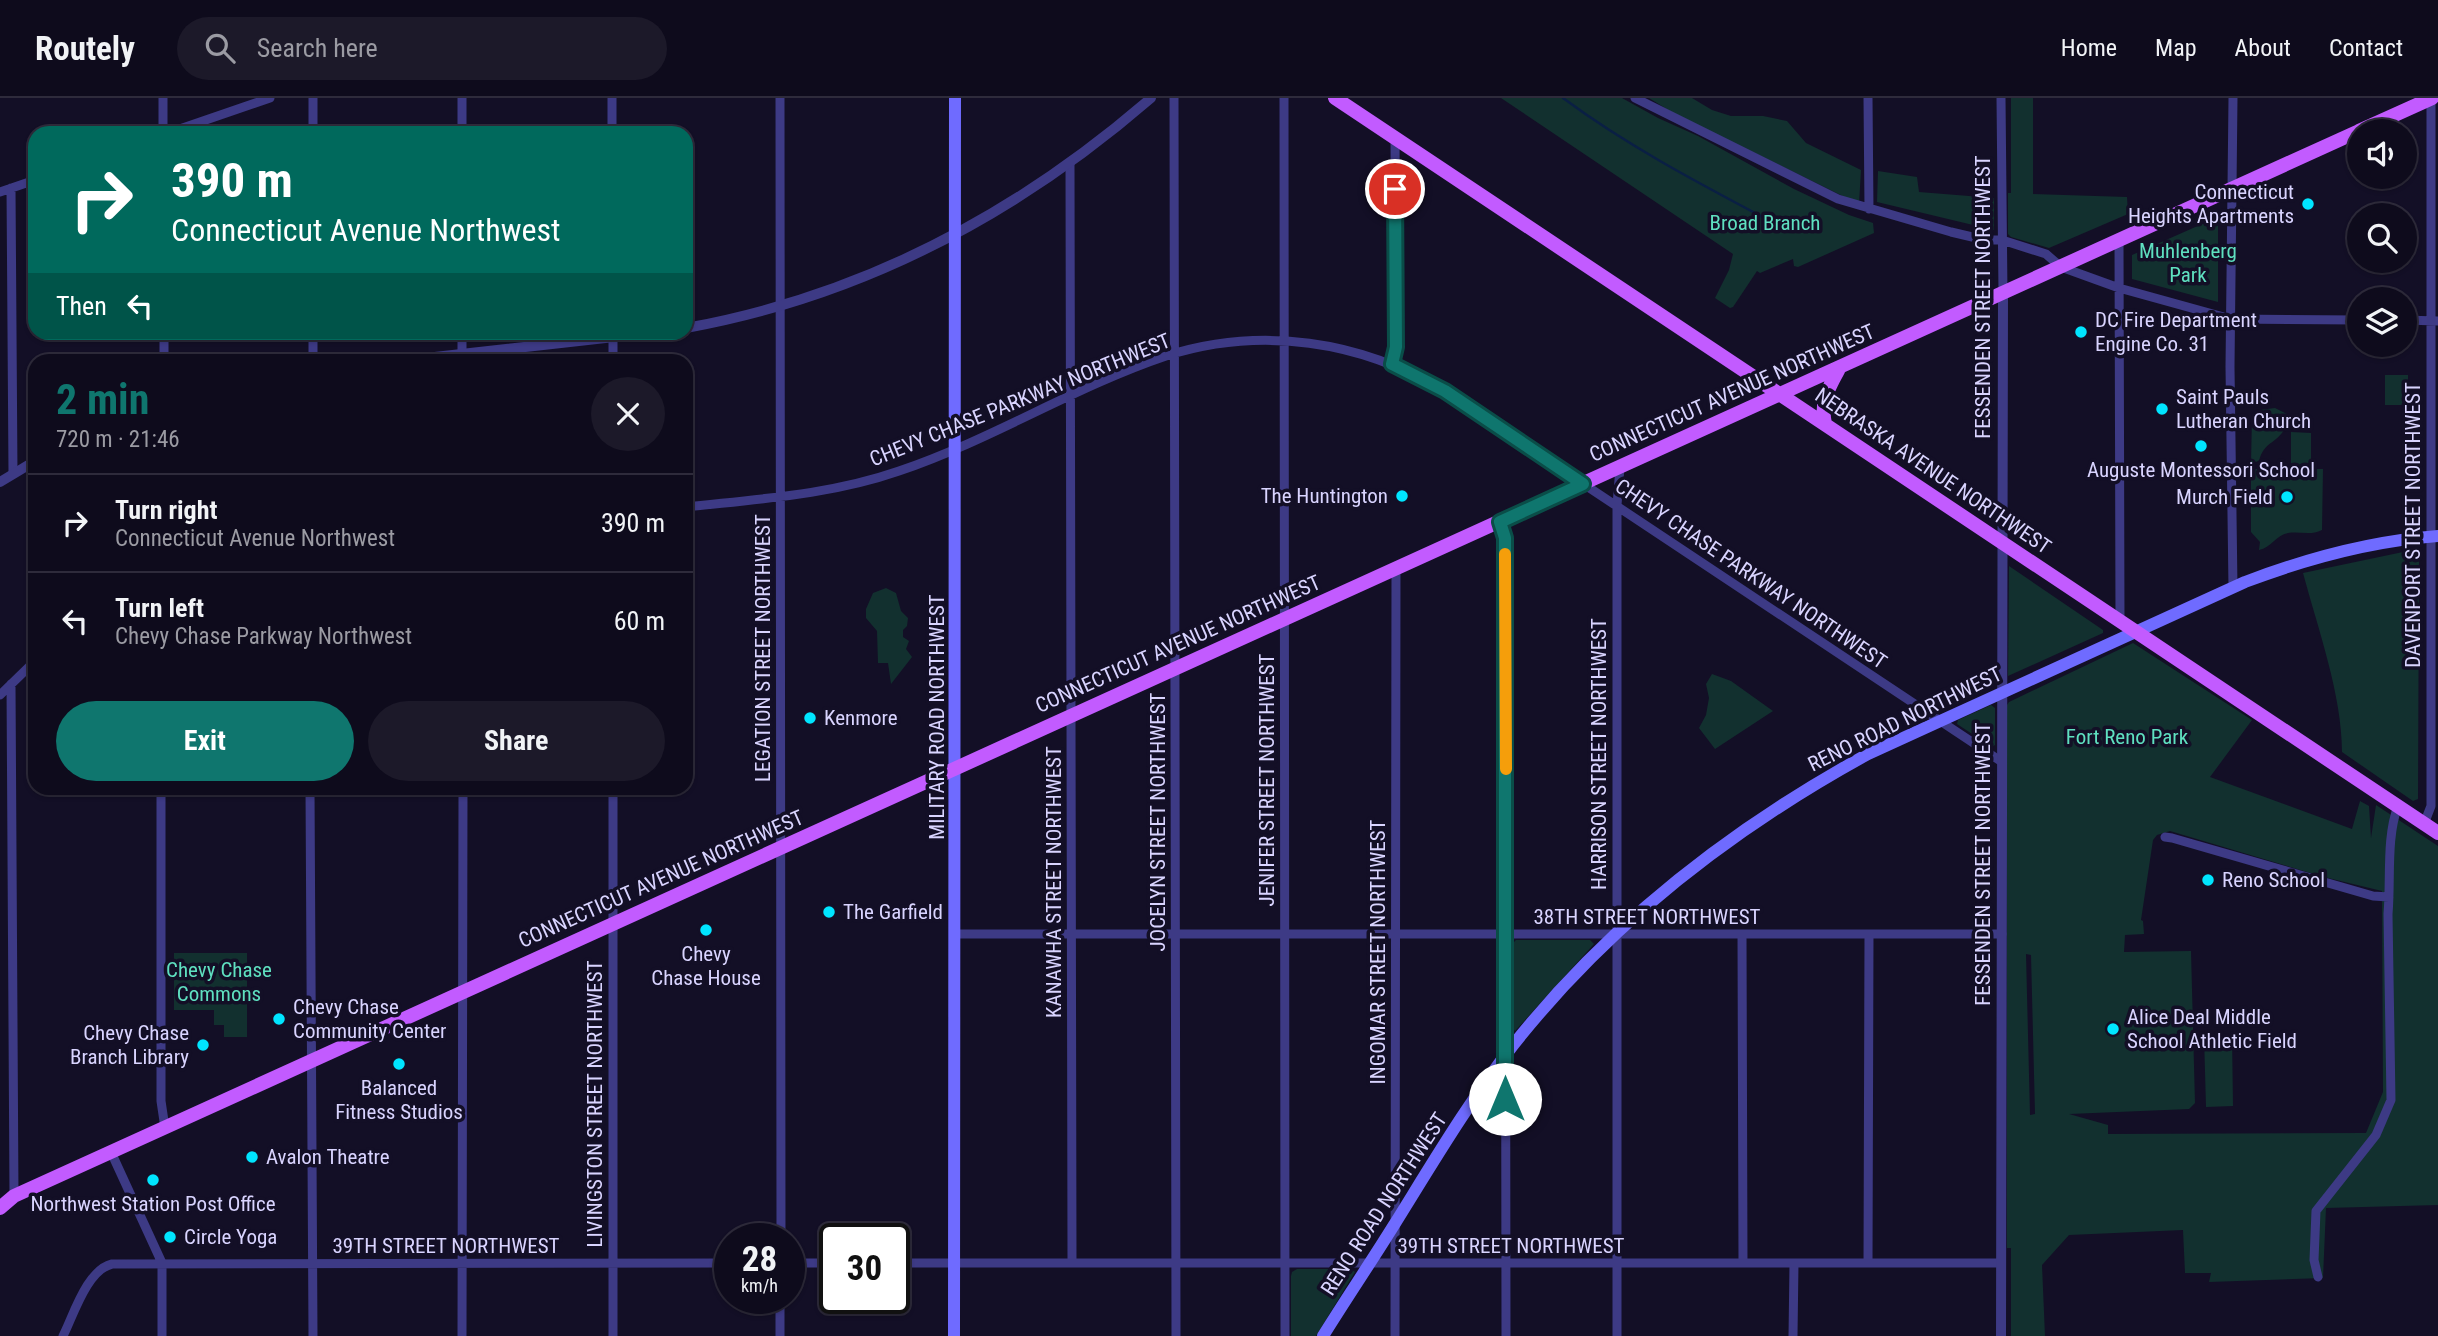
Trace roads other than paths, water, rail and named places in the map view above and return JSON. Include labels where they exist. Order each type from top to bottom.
[{"type":"main road","name":"MILITARY ROAD NORTHWEST","points":[[954,1336],[955,98]]},
{"type":"main road","name":"NEBRASKA AVENUE NORTHWEST","points":[[1335,98],[2438,833]]},
{"type":"main road","name":"CONNECTICUT AVENUE NORTHWEST","points":[[2386,119],[2432,98]]},
{"type":"main road","name":"CONNECTICUT AVENUE NORTHWEST","points":[[0,1208],[7,1196],[165,1128],[2347,137]]},
{"type":"main road","points":[[1825,424],[1822,406],[1824,398],[1840,367]]},
{"type":"main road","name":"RENO ROAD NORTHWEST","points":[[1323,1336],[1460,1120],[1549,1002],[1617,934],[1678,879],[1760,818],[1868,754],[2233,588],[2292,565],[2338,552],[2386,542],[2435,537]]},
{"type":"street","points":[[163,98],[163,126]]},
{"type":"street","points":[[189,126],[270,98]]},
{"type":"street","points":[[313,98],[313,126]]},
{"type":"street","points":[[462,98],[462,126]]},
{"type":"street","points":[[612,98],[612,126]]},
{"type":"street","name":"LEGATION STREET NORTHWEST","points":[[780,98],[780,1223]]},
{"type":"street","points":[[693,326],[780,305],[869,275],[956,234],[1070,164],[1151,98]]},
{"type":"street","name":"JOCELYN STREET NORTHWEST","points":[[1174,98],[1176,1336]]},
{"type":"street","name":"JENIFER STREET NORTHWEST","points":[[1284,98],[1285,1336]]},
{"type":"street","points":[[1635,98],[1829,195],[1951,232],[1985,240],[2002,240],[2046,254],[2061,267],[2119,289],[2231,319],[2347,320]]},
{"type":"street","points":[[1868,98],[1869,209]]},
{"type":"street","name":"FESSENDEN STREET NORTHWEST","points":[[2001,98],[2001,1336]]},
{"type":"street","points":[[2232,98],[2233,588]]},
{"type":"street","name":"DAVENPORT STREET NORTHWEST","points":[[2424,824],[2431,806],[2434,711],[2432,98]]},
{"type":"street","points":[[1392,364],[1396,347],[1395,138]]},
{"type":"street","name":"KANAWHA STREET NORTHWEST","points":[[1070,164],[1072,1263]]},
{"type":"street","points":[[0,192],[28,182]]},
{"type":"street","points":[[11,188],[13,474]]},
{"type":"street","points":[[2119,242],[2120,622]]},
{"type":"street","points":[[488,354],[580,340]]},
{"type":"street","name":"CHEVY CHASE PARKWAY NORTHWEST","points":[[693,506],[816,492],[867,481],[923,463],[1135,368],[1175,354],[1225,343],[1284,340],[1340,348],[1392,364],[1445,391],[2002,762]]},
{"type":"street","points":[[0,482],[28,465]]},
{"type":"street","name":"HARRISON STREET NORTHWEST","points":[[1616,1336],[1616,505],[1620,467]]},
{"type":"street","points":[[1500,522],[1505,538],[1506,1336]]},
{"type":"street","name":"INGOMAR STREET NORTHWEST","points":[[1395,1336],[1396,569]]},
{"type":"street","points":[[0,695],[28,668]]},
{"type":"street","points":[[7,1196],[11,684]]},
{"type":"street","points":[[161,795],[162,1101],[165,1128]]},
{"type":"street","points":[[310,795],[313,1336]]},
{"type":"street","points":[[462,1336],[463,795]]},
{"type":"street","name":"LIVINGSTON STREET NORTHWEST","points":[[612,795],[613,1336]]},
{"type":"street","points":[[2318,1277],[2314,1260],[2316,1211],[2376,1135],[2391,1100],[2389,897],[2391,827],[2398,806]]},
{"type":"street","points":[[2165,838],[2373,896],[2389,897]]},
{"type":"street","name":"38TH STREET NORTHWEST","points":[[956,934],[2002,934]]},
{"type":"street","points":[[1742,934],[1743,1263]]},
{"type":"street","points":[[1868,1263],[1869,934]]},
{"type":"street","points":[[111,1152],[162,1263],[162,1336]]},
{"type":"street","name":"39TH STREET NORTHWEST","points":[[910,1263],[2001,1263]]},
{"type":"street","points":[[1794,1263],[1794,1336]]},
{"type":"street","name":"39TH STREET NORTHWEST","points":[[63,1336],[91,1278],[99,1269],[112,1264],[714,1264]]},
{"type":"street","points":[[780,1314],[780,1336]]},
{"type":"waterway","name":"Broad Branch","points":[[1563,98],[1645,152],[1789,231]]},
{"type":"place","name":"Connecticut Heights Apartments","points":[[2308,204]]},
{"type":"place","name":"DC Fire Department Engine Co. 31","points":[[2081,332]]},
{"type":"place","name":"Saint Pauls Lutheran Church","points":[[2162,409]]},
{"type":"place","name":"Auguste Montessori School","points":[[2201,446]]},
{"type":"place","name":"The Huntington","points":[[1402,496]]},
{"type":"place","name":"Murch Field","points":[[2287,497]]},
{"type":"place","name":"Kenmore","points":[[810,718]]},
{"type":"place","name":"Reno School","points":[[2208,880]]},
{"type":"place","name":"The Garfield","points":[[829,912]]},
{"type":"place","name":"Chevy Chase House","points":[[706,930]]},
{"type":"place","name":"Chevy Chase Community Center","points":[[279,1019]]},
{"type":"place","name":"Alice Deal Middle School Athletic Field","points":[[2113,1029]]},
{"type":"place","name":"Chevy Chase Branch Library","points":[[203,1045]]},
{"type":"place","name":"Balanced Fitness Studios","points":[[399,1064]]},
{"type":"place","name":"Avalon Theatre","points":[[252,1157]]},
{"type":"place","name":"Northwest Station Post Office","points":[[153,1180]]},
{"type":"place","name":"Circle Yoga","points":[[170,1237]]},
{"type":"park label","name":"Muhlenberg Park","points":[[2188,263]]},
{"type":"park label","name":"Fort Reno Park","points":[[2127,737]]},
{"type":"park label","name":"Chevy Chase Commons","points":[[219,982]]}]
